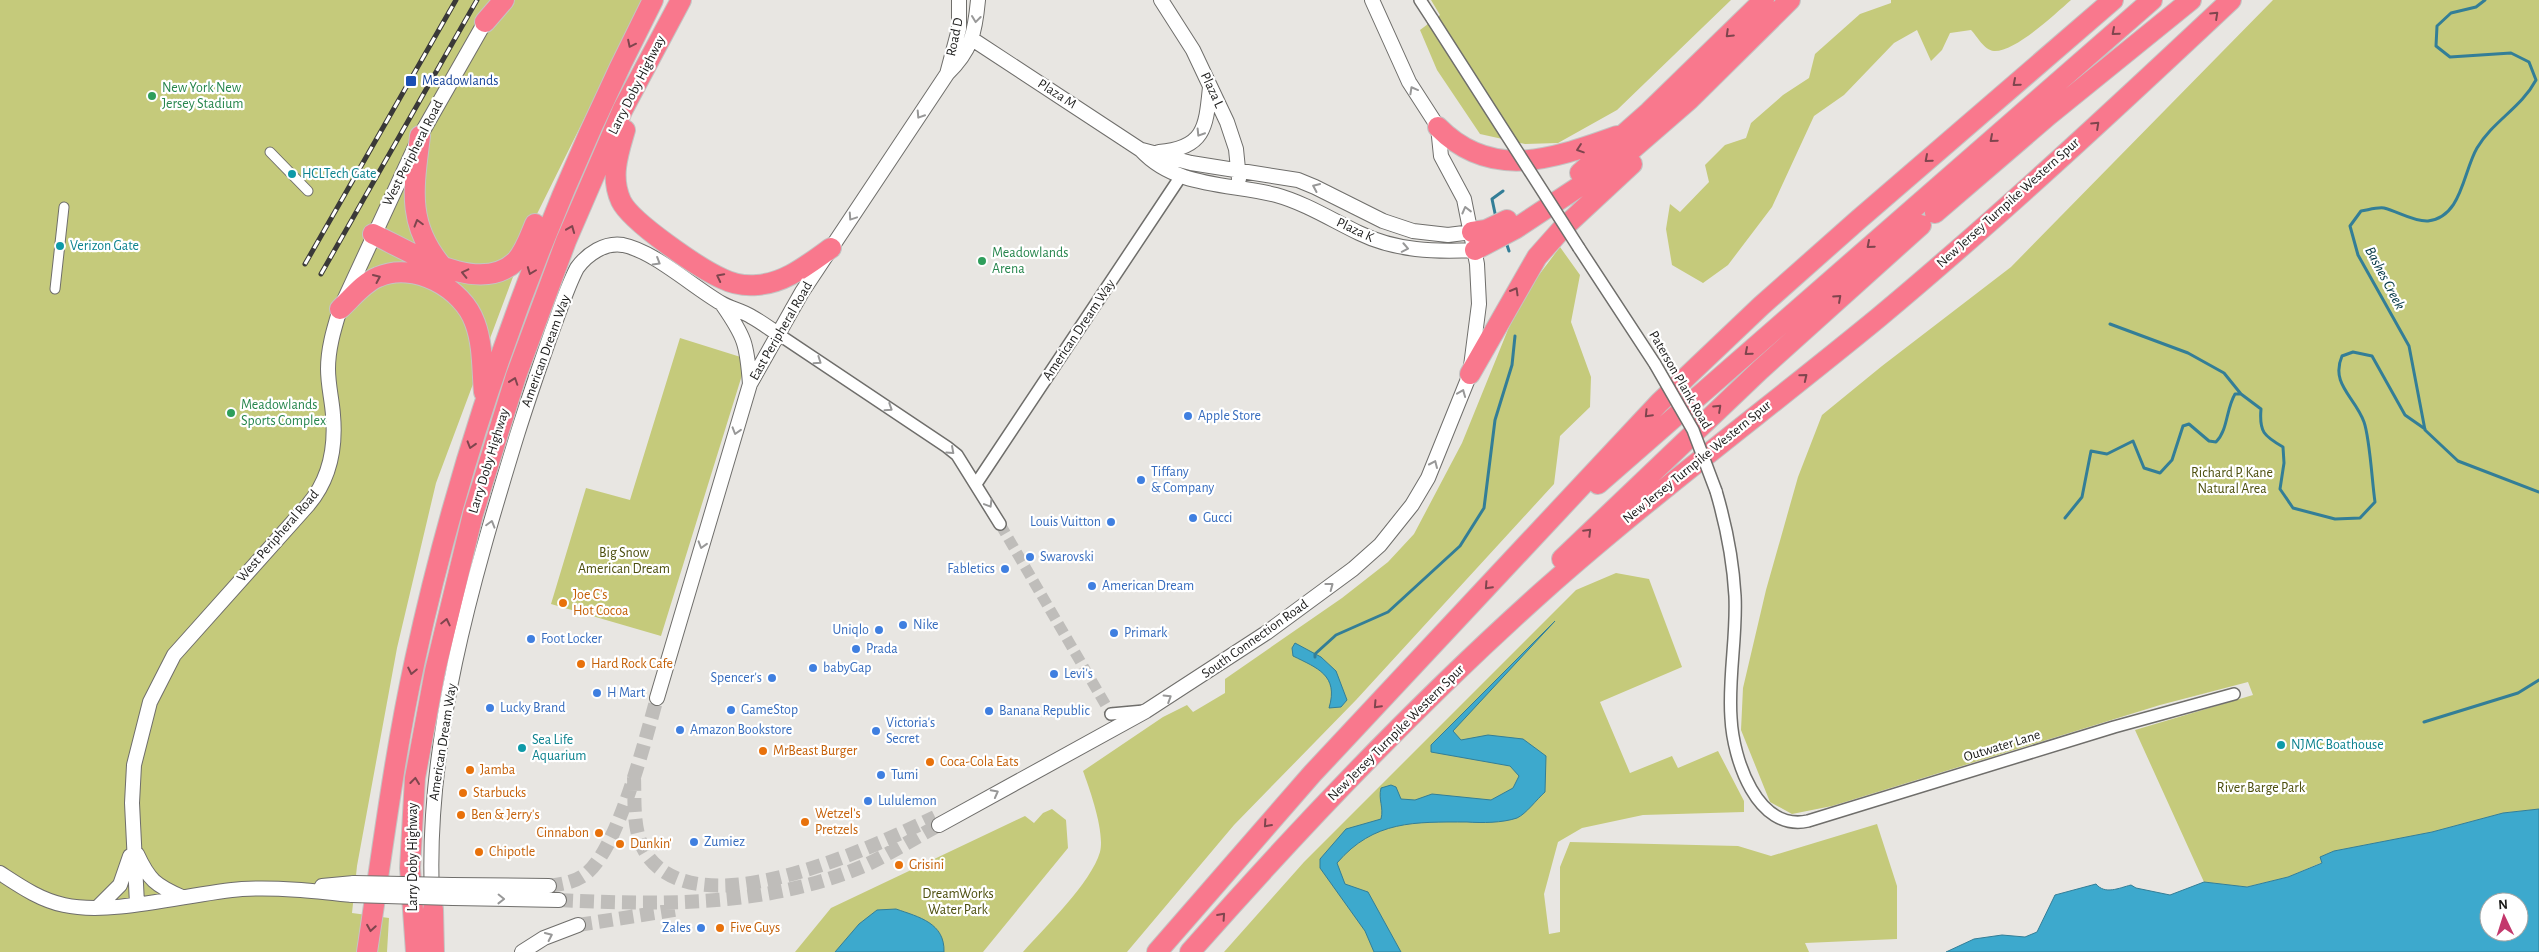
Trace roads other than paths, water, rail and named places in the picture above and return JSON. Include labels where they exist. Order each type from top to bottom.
[{"type":"highway","points":[[485,22],[504,0]]},
{"type":"highway","name":"Larry Doby Highway","points":[[367,952],[392,780],[414,661],[445,534],[485,398],[525,285],[576,161],[653,0]]},
{"type":"highway","name":"Larry Doby Highway","points":[[416,952],[410,868],[416,778],[433,680],[464,548],[502,418],[543,299],[609,141],[681,0]]},
{"type":"highway","points":[[1512,224],[1582,172],[1626,133],[1764,0]]},
{"type":"highway","points":[[1482,238],[1512,224],[1621,159],[1690,100],[1790,0]]},
{"type":"highway","points":[[2053,51],[2098,0]]},
{"type":"highway","points":[[1157,952],[1312,774],[1647,415],[1732,332],[2113,0]]},
{"type":"highway","points":[[1521,550],[1548,530],[1673,417],[2152,0]]},
{"type":"highway","points":[[1497,634],[1520,600],[1616,504],[1802,331],[2049,115],[2191,0]]},
{"type":"highway","name":"New Jersey Turnpike Western Spur","points":[[1190,952],[1332,796],[1497,634],[1576,562],[1670,483],[1891,307],[2039,177],[2231,0]]},
{"type":"highway","points":[[641,78],[615,171],[621,200],[637,222],[717,276],[755,286],[779,281],[831,248]]},
{"type":"highway","points":[[1470,374],[1522,280],[1545,246],[1665,132],[1690,100]]},
{"type":"highway","points":[[1438,127],[1454,141],[1472,151],[1492,157],[1522,161],[1563,156],[1626,133]]},
{"type":"highway","points":[[420,136],[414,189],[414,209],[436,272],[471,314],[479,338],[485,398]]},
{"type":"highway","points":[[340,309],[369,282],[380,275],[459,272],[479,275],[500,271],[520,256],[537,221],[576,161]]},
{"type":"highway","points":[[370,239],[415,267],[436,272]]},
{"type":"highway","points":[[433,909],[434,952]]},
{"type":"street","name":"West Peripheral Road","points":[[137,904],[133,846],[134,765],[150,702],[174,655],[193,631],[308,505],[326,478],[332,456],[334,429],[328,360],[332,336],[340,309],[370,239],[420,136],[497,0]]},
{"type":"street","name":"Road D","points":[[947,74],[959,29],[959,0]]},
{"type":"street","name":"East Peripheral Road","points":[[656,698],[750,384],[778,334],[831,248],[947,74],[962,60],[972,38],[978,0]]},
{"type":"street","name":"Plaza L","points":[[1161,0],[1193,50],[1232,134],[1236,149],[1239,189]]},
{"type":"street","points":[[1372,0],[1409,82],[1438,127]]},
{"type":"street","name":"Paterson Plank Road","points":[[1420,0],[1655,364],[1693,430],[1716,491],[1728,543],[1735,596],[1736,627],[1731,709],[1732,730],[1752,789],[1764,808],[1779,819]]},
{"type":"street","name":"Plaza M","points":[[972,38],[1141,150],[1150,160],[1182,176],[1212,185],[1239,189]]},
{"type":"street","points":[[1156,152],[1176,151],[1188,146],[1199,137],[1206,121],[1210,86]]},
{"type":"street","name":"South Connection Road","points":[[937,821],[952,816],[1146,711],[1266,632],[1353,569],[1380,545],[1412,505],[1428,478],[1470,374],[1479,304],[1482,238],[1441,156],[1438,127]]},
{"type":"street","name":"Plaza M","points":[[1141,150],[1156,152],[1191,163],[1238,171]]},
{"type":"street","points":[[270,152],[308,191]]},
{"type":"street","name":"Plaza K","points":[[1238,171],[1298,180],[1383,221],[1413,232],[1482,238]]},
{"type":"street","name":"American Dream Way","points":[[976,484],[1182,176]]},
{"type":"street","name":"Plaza K","points":[[1239,189],[1277,195],[1312,209],[1360,234],[1393,245],[1425,251],[1482,238]]},
{"type":"street","points":[[56,290],[64,207]]},
{"type":"street","name":"American Dream Way","points":[[441,952],[433,909],[430,857],[433,802],[438,760],[456,665],[482,555],[527,404],[574,274],[581,263],[596,250],[622,245],[650,258],[722,304],[752,316],[939,441],[957,455],[1000,524]]},
{"type":"street","points":[[722,304],[742,334],[748,353],[750,384]]},
{"type":"street","name":"Outwater Lane","points":[[1779,819],[1790,823],[1808,821],[2114,727],[2234,694]]},
{"type":"street","points":[[1110,714],[1146,711]]},
{"type":"street","points":[[133,846],[150,879],[161,888],[182,897]]},
{"type":"street","points":[[97,908],[123,880],[133,846]]},
{"type":"street","points":[[0,873],[45,899],[66,906],[97,908],[241,889],[452,891],[560,900]]},
{"type":"street","points":[[452,891],[549,886]]},
{"type":"street","points":[[522,952],[544,938],[578,926]]},
{"type":"water","points":[[1555,621],[1453,731],[1461,740],[1488,735],[1523,739],[1546,756],[1545,792],[1524,813],[1511,820],[1492,822],[1430,822],[1396,826],[1381,831],[1366,838],[1337,863],[1345,884],[1368,892],[1401,952],[1374,952],[1365,931],[1320,868],[1320,859],[1346,829],[1381,819],[1381,788],[1391,785],[1396,787],[1401,799],[1415,800],[1432,794],[1491,800],[1513,788],[1519,776],[1510,766],[1431,752],[1431,745]]},
{"type":"water","points":[[1295,643],[1321,657],[1336,671],[1347,700],[1341,707],[1329,708],[1331,688],[1328,680],[1318,669],[1293,656],[1292,648]]},
{"type":"water","points":[[2539,809],[2539,952],[1946,952],[1974,939],[2002,935],[2025,937],[2037,932],[2055,895],[2096,884],[2108,890],[2131,885],[2136,888],[2170,895],[2204,882],[2247,887],[2288,877],[2322,863],[2320,857],[2334,851],[2432,832],[2503,813]]},
{"type":"water","points":[[896,909],[922,918],[935,928],[943,942],[944,952],[835,952],[859,924],[877,910]]},
{"type":"waterway","name":"Bashes Creek","points":[[2485,0],[2476,7],[2451,13],[2437,26],[2436,46],[2450,57],[2511,53],[2529,62],[2536,80],[2523,99],[2491,130],[2477,148],[2460,192],[2448,211],[2439,218],[2423,221],[2389,209],[2375,208],[2361,211],[2350,226],[2358,255],[2409,346],[2425,430],[2458,461],[2539,492]]},
{"type":"waterway","points":[[1496,218],[1492,199],[1503,191]]},
{"type":"waterway","points":[[1506,242],[1509,251]]},
{"type":"waterway","points":[[2110,324],[2188,353],[2224,373],[2241,394],[2261,409],[2261,423],[2264,433],[2283,447],[2284,463],[2280,489],[2293,508],[2335,519],[2360,518],[2375,502],[2366,429],[2360,413],[2341,383],[2339,366],[2342,356],[2353,352],[2372,356],[2405,415],[2425,429]]},
{"type":"waterway","points":[[1315,657],[1315,654],[1336,635],[1388,612],[1460,546],[1484,508],[1495,420],[1512,365],[1515,336]]},
{"type":"waterway","points":[[2065,518],[2082,497],[2091,451],[2107,454],[2133,441],[2144,468],[2160,473],[2172,460],[2183,426],[2189,424],[2209,441],[2216,442],[2223,432],[2235,394],[2241,394]]},
{"type":"waterway","points":[[2424,722],[2518,693],[2539,680]]},
{"type":"tunnel","points":[[1000,524],[1111,714]]},
{"type":"tunnel","points":[[549,886],[575,880],[588,872],[610,839],[630,791],[657,698]]},
{"type":"tunnel","points":[[634,777],[637,828],[642,846],[647,855],[672,876],[705,885],[745,884],[787,875],[830,862],[871,846],[935,817]]},
{"type":"tunnel","points":[[559,900],[637,903],[676,902],[754,896],[792,889],[829,879],[866,865],[939,825]]},
{"type":"tunnel","points":[[578,925],[681,909]]},
{"type":"railway","points":[[305,264],[456,0]]},
{"type":"railway","points":[[321,274],[477,0]]},
{"type":"place","name":"Meadowlands","points":[[411,81]]},
{"type":"place","name":"New York New Jersey Stadium","points":[[152,96]]},
{"type":"place","name":"HCLTech Gate","points":[[292,174]]},
{"type":"place","name":"Verizon Gate","points":[[60,246]]},
{"type":"place","name":"Meadowlands Arena","points":[[982,261]]},
{"type":"place","name":"Meadowlands Sports Complex","points":[[231,413]]},
{"type":"place","name":"Apple Store","points":[[1188,416]]},
{"type":"place","name":"Tiffany & Company","points":[[1141,480]]},
{"type":"place","name":"Gucci","points":[[1193,518]]},
{"type":"place","name":"Louis Vuitton","points":[[1111,522]]},
{"type":"place","name":"Swarovski","points":[[1030,557]]},
{"type":"place","name":"Fabletics","points":[[1005,569]]},
{"type":"place","name":"American Dream","points":[[1092,586]]},
{"type":"place","name":"Joe C's Hot Cocoa","points":[[563,603]]},
{"type":"place","name":"Nike","points":[[903,625]]},
{"type":"place","name":"Uniqlo","points":[[879,630]]},
{"type":"place","name":"Primark","points":[[1114,633]]},
{"type":"place","name":"Foot Locker","points":[[531,639]]},
{"type":"place","name":"Prada","points":[[856,649]]},
{"type":"place","name":"Hard Rock Cafe","points":[[581,664]]},
{"type":"place","name":"babyGap","points":[[813,668]]},
{"type":"place","name":"Levi's","points":[[1054,674]]},
{"type":"place","name":"Spencer's","points":[[772,678]]},
{"type":"place","name":"H Mart","points":[[597,693]]},
{"type":"place","name":"Lucky Brand","points":[[490,708]]},
{"type":"place","name":"GameStop","points":[[731,710]]},
{"type":"place","name":"Banana Republic","points":[[989,711]]},
{"type":"place","name":"Amazon Bookstore","points":[[680,730]]},
{"type":"place","name":"Victoria's Secret","points":[[876,731]]},
{"type":"place","name":"NJMC Boathouse","points":[[2281,745]]},
{"type":"place","name":"Sea Life Aquarium","points":[[522,748]]},
{"type":"place","name":"MrBeast Burger","points":[[763,751]]},
{"type":"place","name":"Coca-Cola Eats","points":[[930,762]]},
{"type":"place","name":"Jamba","points":[[470,770]]},
{"type":"place","name":"Tumi","points":[[881,775]]},
{"type":"place","name":"Starbucks","points":[[463,793]]},
{"type":"place","name":"Lululemon","points":[[868,801]]},
{"type":"place","name":"Ben & Jerry's","points":[[461,815]]},
{"type":"place","name":"Wetzel's Pretzels","points":[[805,822]]},
{"type":"place","name":"Cinnabon","points":[[599,833]]},
{"type":"place","name":"Zumiez","points":[[694,842]]},
{"type":"place","name":"Dunkin'","points":[[620,844]]},
{"type":"place","name":"Chipotle","points":[[479,852]]},
{"type":"place","name":"Grisini","points":[[899,865]]},
{"type":"place","name":"Zales","points":[[701,928]]},
{"type":"place","name":"Five Guys","points":[[720,928]]},
{"type":"park label","name":"Richard P. Kane Natural Area","points":[[2232,482]]},
{"type":"park label","name":"Big Snow American Dream","points":[[624,562]]},
{"type":"park label","name":"River Barge Park","points":[[2261,788]]},
{"type":"park label","name":"DreamWorks Water Park","points":[[958,902]]}]
